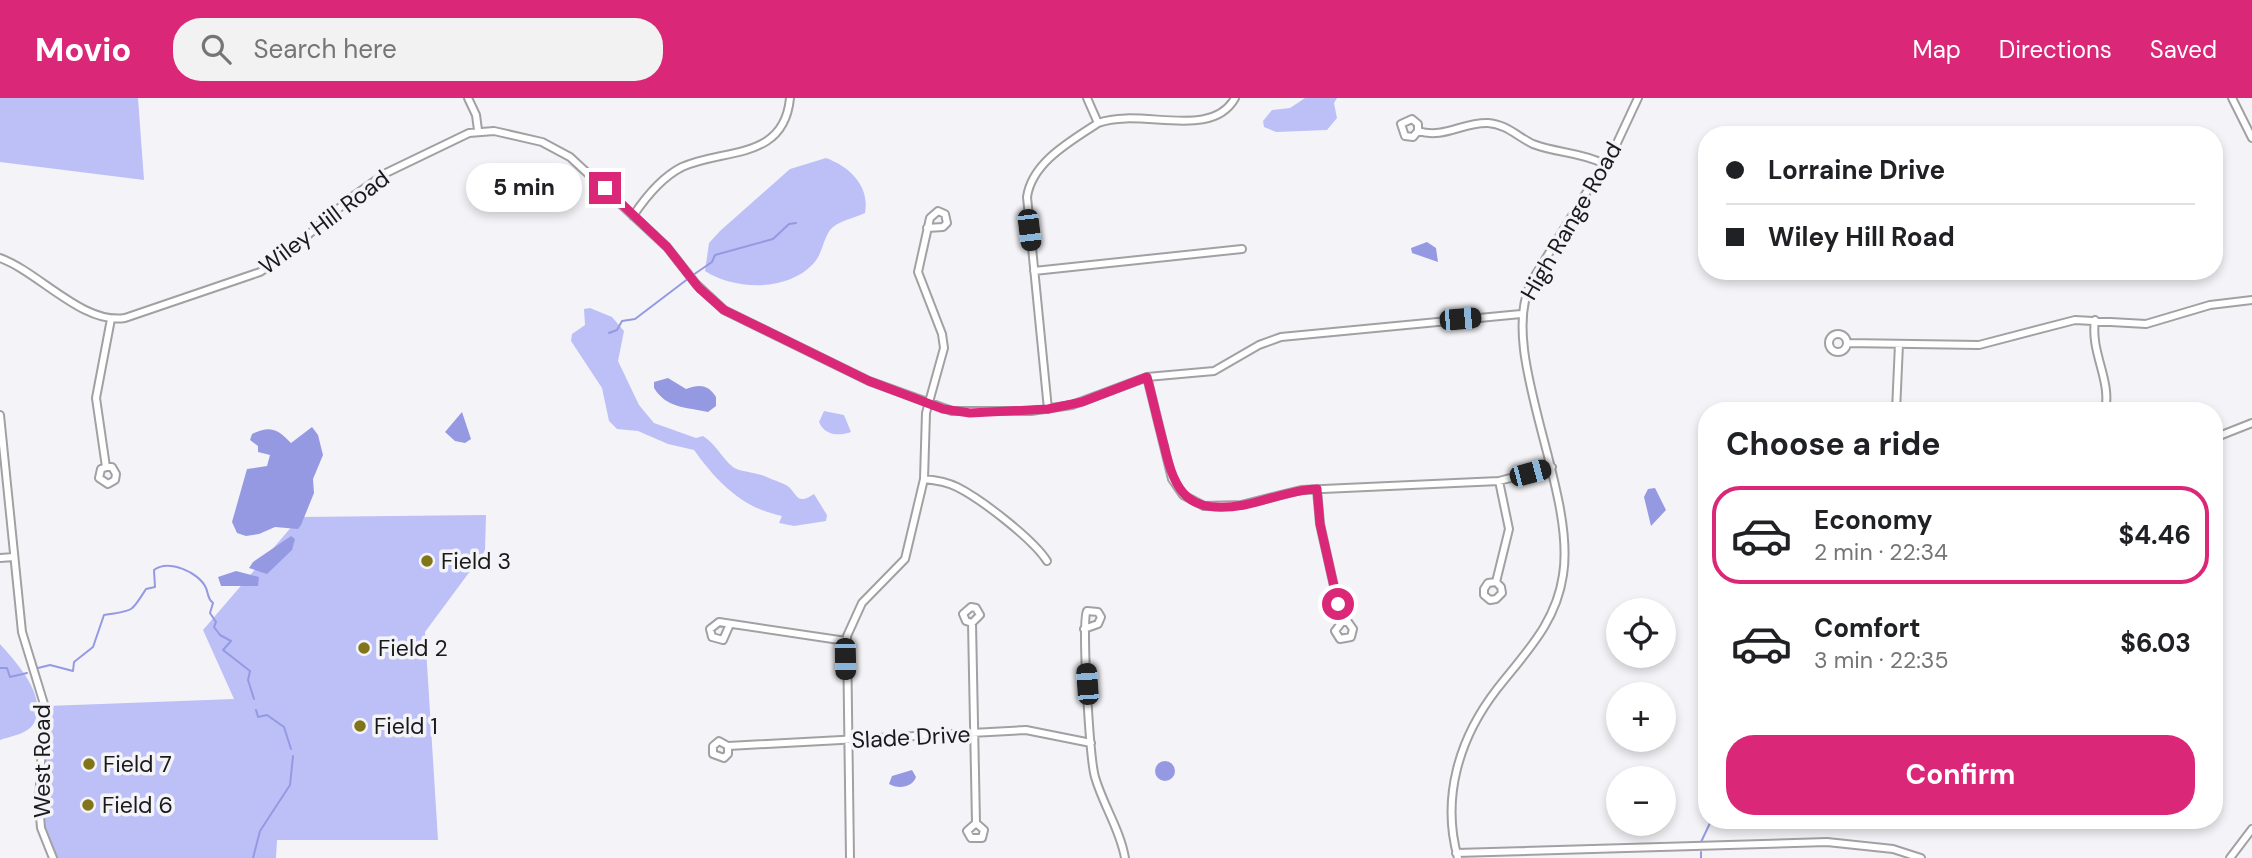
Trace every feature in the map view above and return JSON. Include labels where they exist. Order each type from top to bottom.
[{"type":"street","points":[[468,98],[476,115],[478,131]]},
{"type":"street","points":[[633,216],[678,170],[765,143],[781,126],[790,98]]},
{"type":"street","points":[[1087,98],[1098,123]]},
{"type":"street","points":[[1048,409],[1027,211],[1030,183],[1043,163],[1098,123],[1126,116],[1207,120],[1224,112],[1235,98]]},
{"type":"street","name":"High Range Road","points":[[1457,856],[1450,802],[1468,738],[1496,690],[1541,635],[1561,587],[1565,559],[1563,522],[1527,363],[1521,314],[1528,287],[1624,130],[1638,98]]},
{"type":"street","points":[[2232,98],[2252,138]]},
{"type":"street","points":[[1418,131],[1436,135],[1482,124],[1495,124],[1533,144],[1582,154],[1602,163]]},
{"type":"street","name":"Wiley Hill Road","points":[[111,319],[143,312],[260,272],[371,183],[403,164],[478,131],[509,133],[555,147],[581,166],[667,247],[699,288],[724,310],[869,381],[928,403],[970,413],[1048,409],[1082,402],[1147,377],[1214,371],[1259,345],[1283,337],[1521,314]]},
{"type":"street","points":[[850,858],[846,641],[852,618],[862,603],[905,559],[924,479],[928,403],[942,362],[944,343],[918,272],[927,228]]},
{"type":"street","points":[[1034,271],[1242,249]]},
{"type":"street","points":[[0,258],[33,274],[83,309],[111,319],[96,391],[106,467]]},
{"type":"street","points":[[1847,343],[1979,345],[2067,321],[2146,324],[2210,305],[2252,300]]},
{"type":"street","points":[[2095,320],[2094,345],[2107,390],[2106,402]]},
{"type":"street","points":[[1896,402],[1899,344]]},
{"type":"street","points":[[1147,377],[1171,475],[1187,498],[1204,506],[1237,506],[1291,492],[1317,489],[1499,481],[1552,467]]},
{"type":"street","name":"West Road","points":[[0,415],[25,646],[44,704],[39,804],[41,828],[53,858]]},
{"type":"street","points":[[2223,434],[2252,423]]},
{"type":"street","points":[[924,479],[949,483],[965,492],[1037,547],[1047,561]]},
{"type":"street","points":[[1496,582],[1509,529],[1499,481]]},
{"type":"street","points":[[1317,489],[1320,524],[1342,622]]},
{"type":"street","points":[[0,558],[14,557]]},
{"type":"street","points":[[972,623],[976,823]]},
{"type":"street","points":[[730,624],[846,641]]},
{"type":"street","points":[[1084,629],[1091,743],[1096,778],[1119,832],[1125,858]]},
{"type":"street","name":"Slade Drive","points":[[729,746],[1036,730],[1091,743]]},
{"type":"street","points":[[2230,858],[2252,830]]},
{"type":"street","points":[[1457,856],[1827,842],[1893,849],[1921,858]]},
{"type":"shaded area","points":[[0,98],[138,98],[144,180],[0,162]]},
{"type":"shaded area","points":[[1305,98],[1337,98],[1334,103],[1337,118],[1327,130],[1276,132],[1264,127],[1263,121],[1272,110],[1290,108]]},
{"type":"shaded area","points":[[826,158],[850,172],[861,186],[866,203],[865,213],[833,227],[813,264],[789,280],[760,285],[730,282],[705,271],[709,243],[720,231],[790,169]]},
{"type":"shaded area","points":[[1427,242],[1436,248],[1438,262],[1412,253],[1411,248]]},
{"type":"shaded area","points":[[590,308],[612,317],[624,331],[618,361],[639,405],[654,423],[696,438],[703,436],[733,467],[785,484],[798,498],[804,499],[814,494],[827,515],[826,521],[794,526],[779,523],[782,516],[755,507],[721,483],[694,450],[668,444],[638,431],[617,429],[609,421],[602,388],[571,341],[572,334],[585,325],[584,309]]},
{"type":"shaded area","points":[[668,378],[686,389],[706,387],[716,397],[716,406],[708,412],[671,404],[654,388],[654,382]]},
{"type":"shaded area","points":[[824,411],[844,415],[851,432],[837,434],[825,430],[819,422]]},
{"type":"shaded area","points":[[462,412],[471,439],[465,443],[455,441],[445,432]]},
{"type":"shaded area","points":[[312,427],[318,435],[323,455],[313,479],[314,493],[301,525],[298,529],[275,527],[246,536],[237,533],[232,522],[247,469],[267,466],[270,455],[258,452],[258,446],[250,440],[252,434],[269,429],[282,434],[291,443]]},
{"type":"shaded area","points":[[1655,488],[1666,510],[1651,526],[1644,497],[1648,489]]},
{"type":"shaded area","points":[[486,515],[485,551],[425,632],[438,840],[277,840],[276,858],[57,858],[43,822],[47,706],[234,699],[203,630],[300,517]]},
{"type":"shaded area","points":[[291,536],[295,539],[292,550],[267,574],[249,568],[253,562]]},
{"type":"shaded area","points":[[236,571],[259,577],[258,586],[221,586],[218,577]]},
{"type":"shaded area","points":[[0,644],[34,691],[37,713],[28,730],[0,740]]},
{"type":"shaded area","points":[[1165,761],[1172,764],[1175,771],[1172,778],[1165,781],[1158,778],[1155,771],[1158,764]]},
{"type":"shaded area","points":[[912,770],[916,777],[908,785],[896,787],[889,784],[892,776]]},
{"type":"waterway","points":[[693,275],[712,262],[715,255],[773,239],[789,224],[796,223]]},
{"type":"waterway","points":[[609,333],[617,330],[622,321],[635,319],[689,278]]},
{"type":"waterway","points":[[38,668],[50,665],[73,671],[74,662],[93,647],[104,615],[130,609],[146,589],[155,587],[154,570],[160,567],[175,567],[190,572],[206,588],[213,603],[210,613],[216,622],[214,627],[220,635],[231,641],[223,650],[250,671],[248,680],[254,699]]},
{"type":"waterway","points":[[0,668],[7,668],[10,677],[27,673]]},
{"type":"waterway","points":[[256,710],[258,717],[267,715],[284,727],[291,749]]},
{"type":"waterway","points":[[253,858],[260,831],[290,785],[293,756]]},
{"type":"waterway","points":[[1701,842],[1707,829]]},
{"type":"waterway","points":[[1701,852],[1701,858]]},
{"type":"place","name":"Field 3","points":[[427,561]]},
{"type":"place","name":"Field 2","points":[[364,648]]},
{"type":"place","name":"Field 1","points":[[360,726]]},
{"type":"place","name":"Field 7","points":[[89,764]]},
{"type":"place","name":"Field 6","points":[[88,805]]},
{"type":"route","points":[[605,188],[667,247],[699,288],[724,310],[869,381],[943,409],[970,413],[1063,407],[1095,398],[1147,377],[1172,480],[1187,498],[1204,506],[1237,506],[1291,492],[1317,489],[1320,524],[1338,604]]}]
